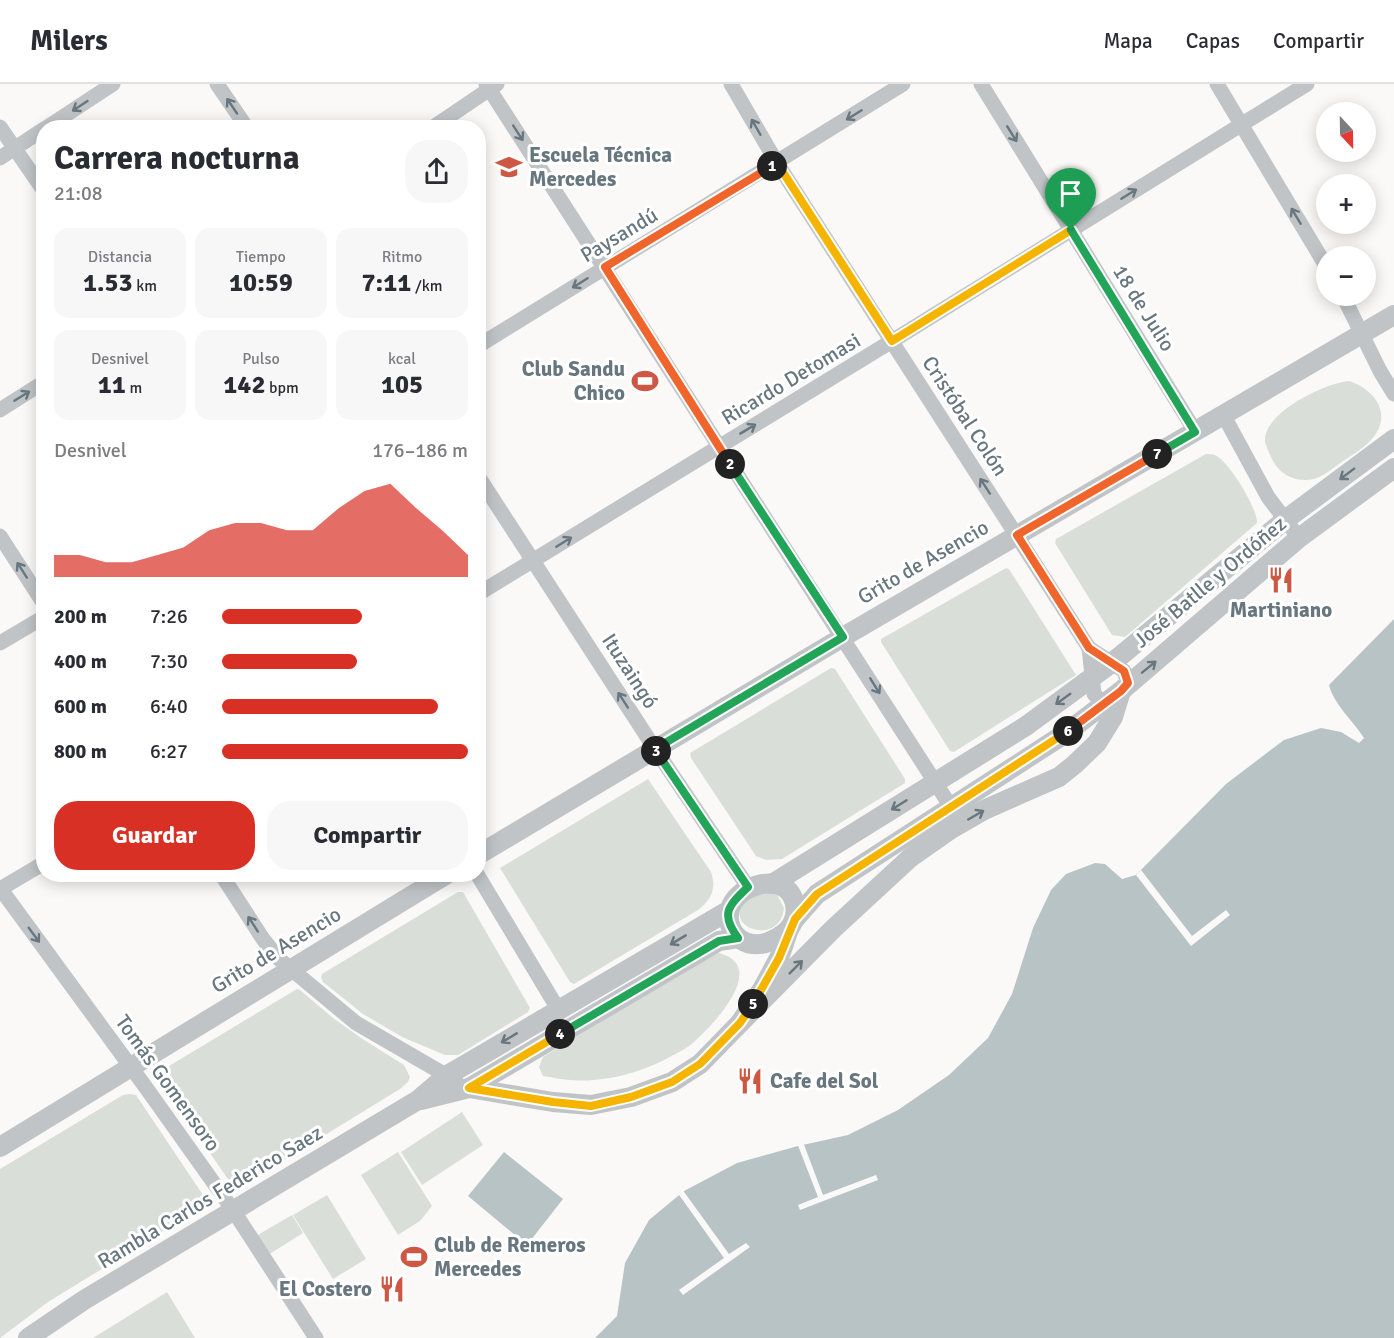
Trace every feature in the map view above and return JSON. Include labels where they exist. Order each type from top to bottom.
[{"type":"street","points":[[57,120],[113,84]]},
{"type":"street","points":[[217,84],[242,120]]},
{"type":"street","name":"Cristóbal Colón","points":[[731,84],[777,163],[1089,648]]},
{"type":"street","name":"Paysandú","points":[[486,341],[903,84]]},
{"type":"street","name":"18 de Julio","points":[[981,84],[1195,432]]},
{"type":"street","points":[[1217,84],[1316,249]]},
{"type":"street","name":"Ricardo Detomasi","points":[[486,589],[1307,84]]},
{"type":"street","points":[[443,120],[491,86],[719,447],[951,807]]},
{"type":"street","points":[[0,127],[36,179]]},
{"type":"street","points":[[0,158],[36,134]]},
{"type":"street","points":[[1349,306],[1380,371],[1394,394]]},
{"type":"street","name":"Grito de Asencio","points":[[486,850],[843,637],[1394,315]]},
{"type":"street","points":[[0,410],[36,387]]},
{"type":"street","points":[[1224,416],[1268,497],[1299,538]]},
{"type":"street","points":[[772,884],[1026,726],[1113,662],[1285,520],[1394,439]]},
{"type":"street","name":"José Batlle y Ordóñez","points":[[792,924],[817,894],[1066,733],[1118,692],[1299,538],[1394,468]]},
{"type":"street","name":"Ituzaingó","points":[[486,488],[655,749],[748,887]]},
{"type":"street","points":[[0,536],[36,592]]},
{"type":"street","points":[[0,643],[36,621]]},
{"type":"street","points":[[226,882],[268,945],[291,969],[356,1023],[446,1076],[469,1088],[553,1102],[591,1106],[631,1097],[672,1082],[700,1064],[833,929],[911,857],[951,829],[984,810],[1059,777],[1097,743],[1113,717],[1124,671],[1089,648]]},
{"type":"street","points":[[1089,648],[1094,694],[1118,692]]},
{"type":"street","points":[[0,888],[36,867]]},
{"type":"street","name":"Grito de Asencio","points":[[0,1147],[434,882]]},
{"type":"street","points":[[482,882],[558,1009]]},
{"type":"street","points":[[740,1023],[779,958],[792,924],[797,905],[790,892],[777,884],[762,884],[748,887],[734,900],[728,910],[728,925],[738,938],[751,944],[767,943],[779,938],[792,924]]},
{"type":"street","name":"Tomás Gomensoro","points":[[0,888],[233,1210],[316,1338]]},
{"type":"street","name":"Rambla Carlos Federico Saez","points":[[32,1337],[84,1300],[418,1100],[446,1076],[728,910]]},
{"type":"street","name":"Rambla Carlos Federico Saez","points":[[418,1100],[469,1088],[719,941],[738,938]]},
{"type":"shaded area","points":[[1349,381],[1368,392],[1380,407],[1380,425],[1376,434],[1362,448],[1318,478],[1301,480],[1279,470],[1265,442],[1267,431],[1273,421],[1297,401],[1325,387]]},
{"type":"shaded area","points":[[1206,454],[1221,459],[1234,475],[1253,507],[1257,523],[1125,637],[1112,635],[1055,543],[1056,539]]},
{"type":"shaded area","points":[[1006,568],[1009,569],[1076,675],[954,752],[950,751],[881,639]]},
{"type":"shaded area","points":[[1394,619],[1394,1338],[595,1338],[617,1316],[625,1263],[649,1220],[684,1191],[737,1163],[848,1135],[898,1110],[949,1075],[988,1038],[1012,994],[1033,928],[1051,890],[1066,874],[1095,863],[1105,864],[1122,879],[1136,875],[1226,784],[1284,740],[1321,728],[1341,732],[1359,743],[1364,738],[1339,705],[1329,685]]},
{"type":"shaded area","points":[[831,668],[835,669],[905,779],[905,783],[782,859],[766,860],[756,856],[691,758],[690,753]]},
{"type":"shaded area","points":[[648,779],[711,872],[712,894],[698,910],[574,984],[570,982],[500,868]]},
{"type":"shaded area","points":[[759,891],[777,894],[784,908],[780,920],[773,927],[764,930],[755,930],[747,926],[741,920],[740,913],[744,904]]},
{"type":"shaded area","points":[[458,892],[463,892],[530,1008],[528,1012],[458,1055],[445,1055],[402,1037],[363,1014],[323,982],[321,977],[322,974]]},
{"type":"shaded area","points":[[719,953],[733,960],[739,970],[738,982],[733,996],[724,1009],[704,1033],[689,1046],[657,1063],[621,1076],[583,1081],[543,1076],[539,1067],[543,1057],[711,955]]},
{"type":"shaded area","points":[[297,989],[361,1038],[404,1065],[410,1077],[400,1089],[245,1184],[230,1182],[157,1077],[159,1072]]},
{"type":"shaded area","points":[[123,1095],[136,1095],[205,1198],[203,1207],[48,1302],[0,1338],[0,1169]]},
{"type":"shaded area","points":[[462,1112],[483,1145],[422,1185],[401,1152]]},
{"type":"shaded area","points":[[398,1152],[432,1206],[420,1221],[398,1235],[361,1175]]},
{"type":"shaded area","points":[[504,1152],[563,1199],[527,1245],[468,1196]]},
{"type":"shaded area","points":[[327,1195],[366,1259],[333,1279],[293,1215]]},
{"type":"shaded area","points":[[292,1215],[303,1233],[268,1255],[256,1236]]},
{"type":"shaded area","points":[[167,1292],[195,1338],[93,1338]]},
{"type":"pier","points":[[1141,870],[1192,936],[1226,910],[1230,915],[1191,946],[1136,875]]},
{"type":"pier","points":[[803,1142],[823,1195],[876,1175],[878,1180],[800,1210],[798,1205],[818,1197],[797,1143]]},
{"type":"pier","points":[[682,1189],[729,1254],[746,1243],[750,1247],[683,1295],[679,1290],[724,1258],[677,1192]]},
{"type":"place","name":"Escuela Técnica Mercedes","points":[[509,167]]},
{"type":"place","name":"Club Sandu Chico","points":[[645,381]]},
{"type":"place","name":"Martiniano","points":[[1281,580]]},
{"type":"place","name":"Cafe del Sol","points":[[750,1081]]},
{"type":"place","name":"Club de Remeros Mercedes","points":[[414,1257]]},
{"type":"place","name":"El Costero","points":[[392,1289]]},
{"type":"route","points":[[777,163],[892,341],[1071,230],[1195,432],[1017,535],[1089,648],[1124,671],[1128,683],[1121,691],[1066,733],[817,894],[808,902],[789,929],[779,958],[740,1023],[700,1064],[672,1082],[631,1097],[591,1106],[469,1088],[719,941],[738,938],[728,925],[728,910],[734,900],[748,887],[655,749],[843,637],[605,267],[777,163]]}]
